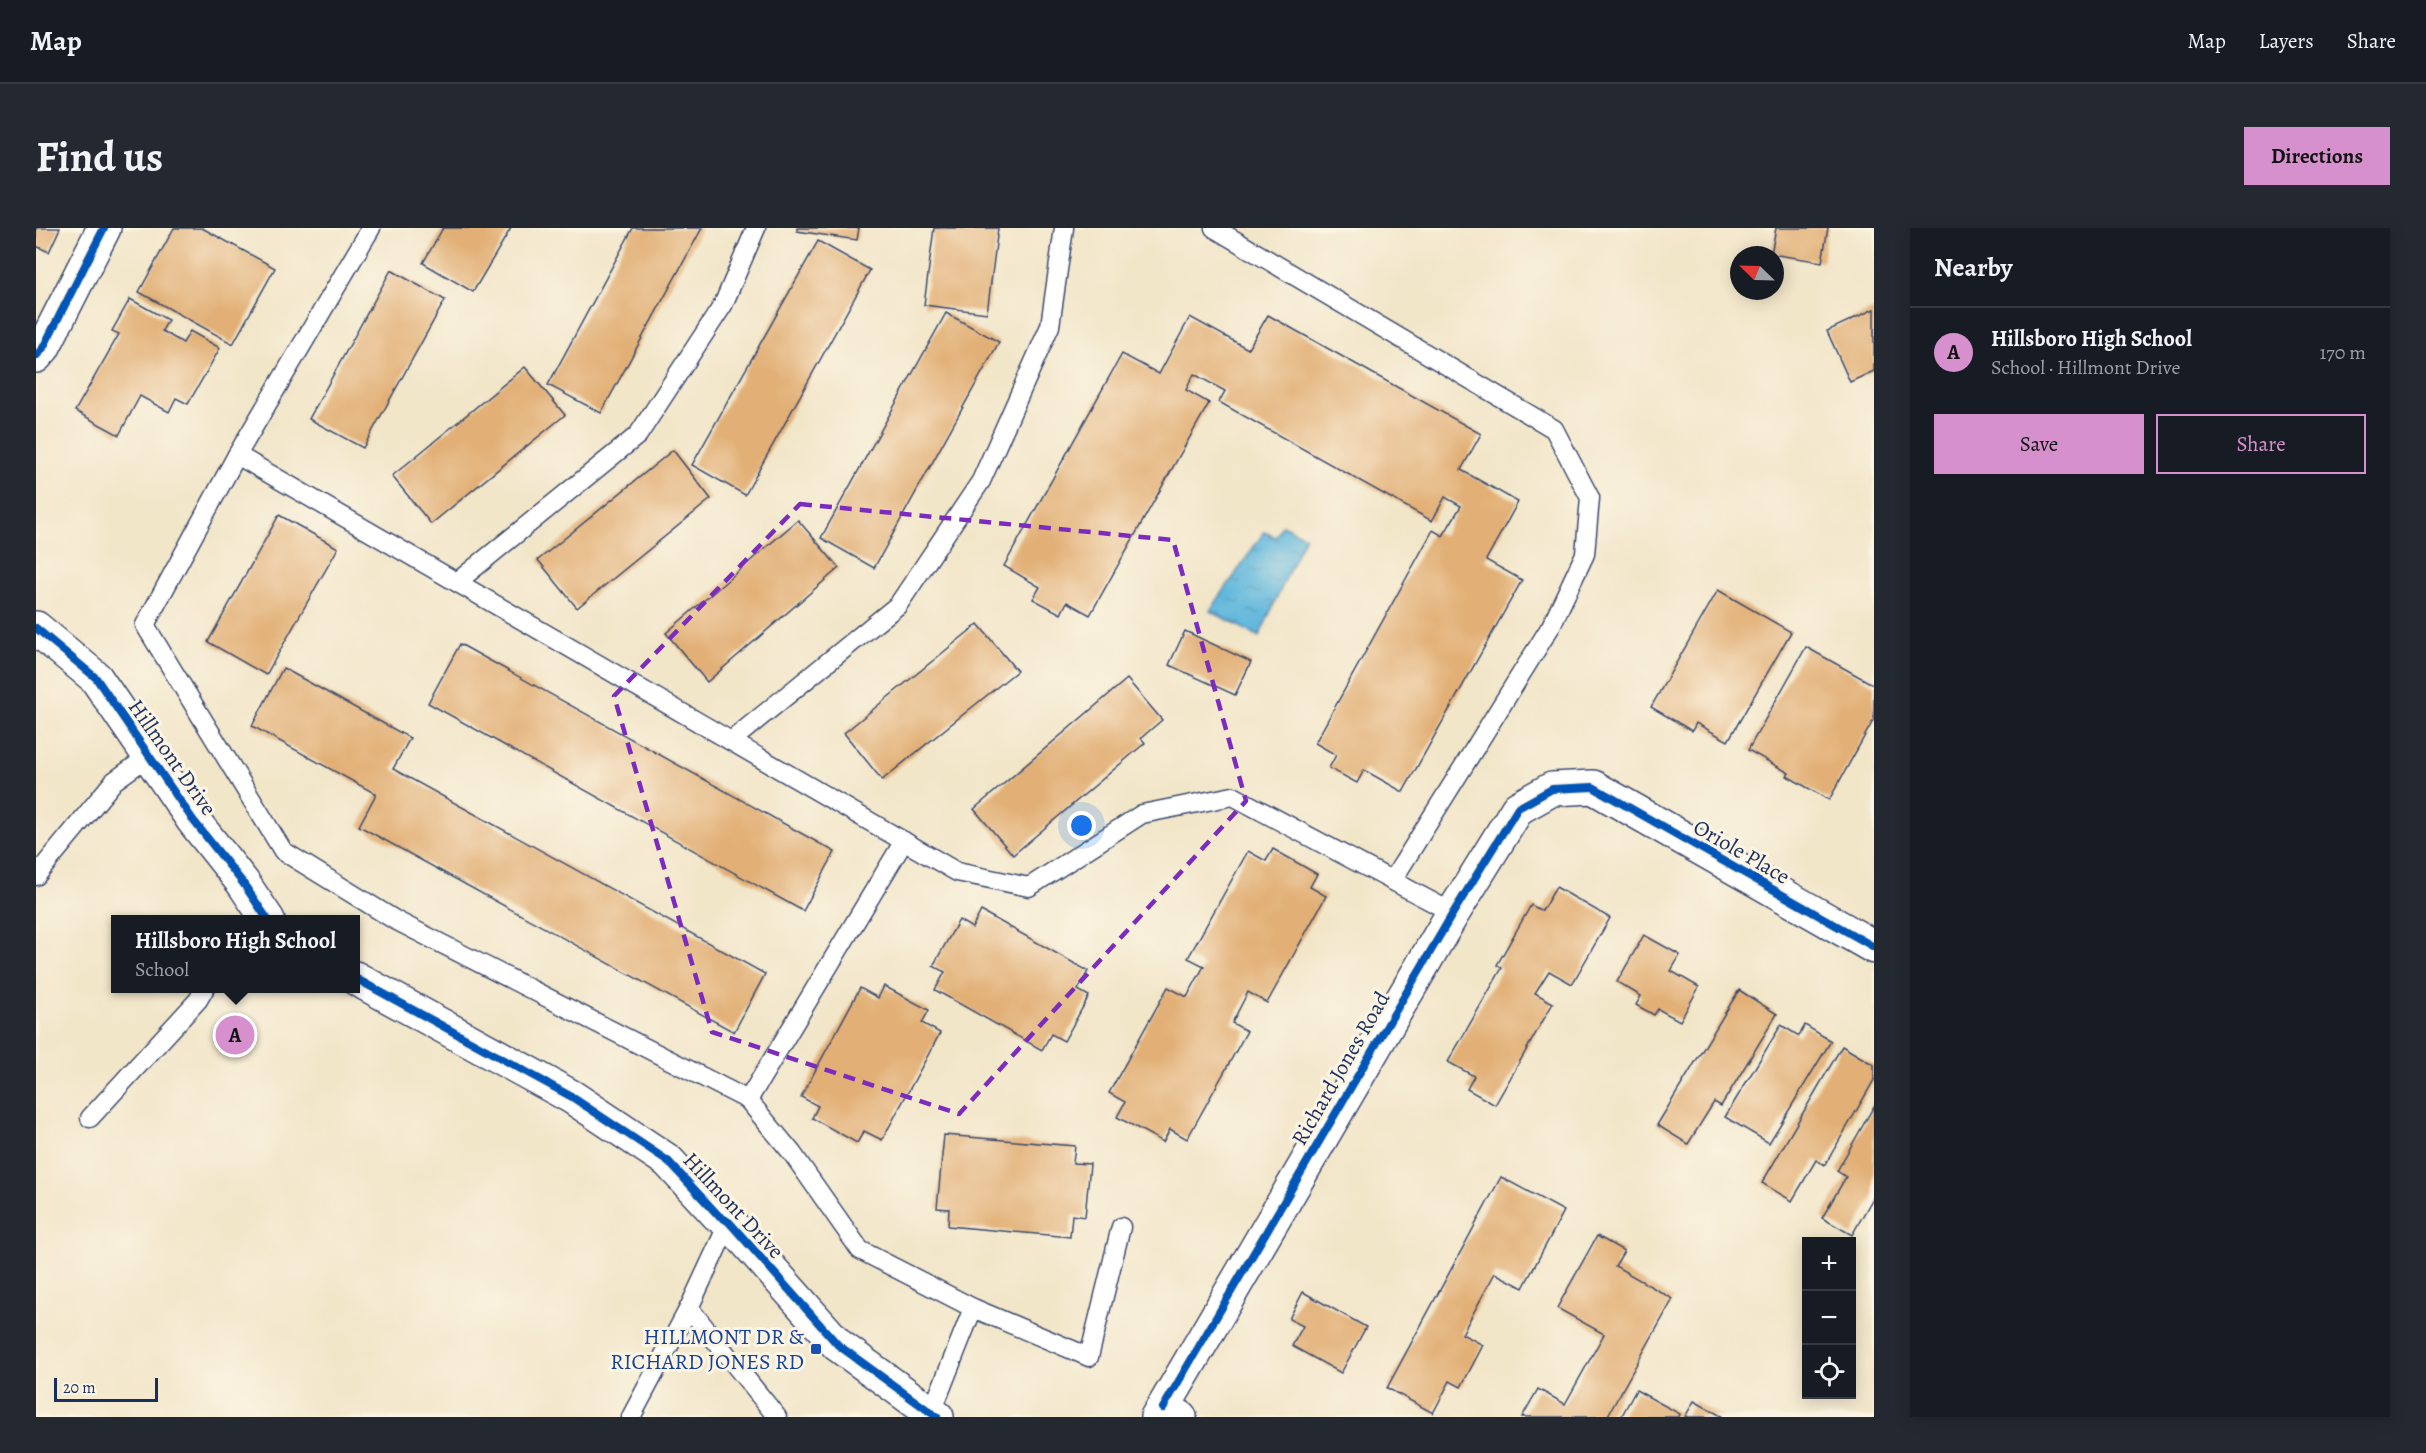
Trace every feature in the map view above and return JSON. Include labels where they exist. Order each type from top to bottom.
[{"type":"street","points":[[36,356],[43,348],[104,228]]},
{"type":"street","name":"Hillmont Drive","points":[[36,628],[96,678],[193,820],[243,883],[260,915]]},
{"type":"street","name":"Richard Jones Road","points":[[1167,1414],[1453,913],[1518,808],[1552,789],[1593,787]]},
{"type":"street","name":"Oriole Place","points":[[1593,787],[1874,947]]},
{"type":"street","name":"Hillmont Drive","points":[[360,981],[572,1096],[668,1161],[718,1215],[729,1222],[838,1345],[934,1415]]},
{"type":"lane","points":[[371,228],[237,455],[145,625],[283,851],[394,920],[748,1100],[792,1153],[860,1250],[973,1308],[1089,1357],[1121,1227]]},
{"type":"lane","points":[[457,582],[638,435],[723,305],[756,228]]},
{"type":"lane","points":[[731,741],[898,605],[981,481],[1050,326],[1064,228]]},
{"type":"lane","points":[[1214,228],[1554,429],[1590,498],[1585,554],[1551,626],[1392,881]]},
{"type":"lane","points":[[237,455],[957,872],[1029,887],[1142,813],[1233,796],[1453,913]]},
{"type":"lane","points":[[36,876],[114,781],[149,756]]},
{"type":"lane","points":[[748,1100],[904,841]]},
{"type":"lane","points":[[90,1118],[202,993]]},
{"type":"lane","points":[[631,1417],[689,1308],[729,1222]]},
{"type":"lane","points":[[689,1308],[777,1417]]},
{"type":"lane","points":[[934,1415],[973,1308]]},
{"type":"highlighted area","points":[[800,504],[1173,540],[1246,801],[959,1114],[712,1032],[614,696]]},
{"type":"water","points":[[1282,525],[1305,536],[1259,637],[1210,611],[1264,532],[1276,537]]},
{"type":"building","points":[[36,228],[60,228],[49,252],[36,246]]},
{"type":"building","points":[[174,228],[202,228],[275,268],[233,344],[139,292]]},
{"type":"building","points":[[443,228],[511,228],[473,292],[423,263]]},
{"type":"building","points":[[633,228],[702,228],[601,413],[548,385]]},
{"type":"building","points":[[797,228],[859,228],[857,240],[797,231]]},
{"type":"building","points":[[934,228],[998,228],[987,313],[924,305]]},
{"type":"building","points":[[1776,228],[1828,228],[1822,262],[1784,256],[1784,246],[1773,246]]},
{"type":"building","points":[[818,241],[870,270],[745,495],[692,465]]},
{"type":"building","points":[[391,270],[445,300],[363,448],[309,419]]},
{"type":"building","points":[[130,299],[168,320],[162,331],[183,343],[190,331],[220,348],[188,404],[176,398],[169,412],[140,396],[119,435],[75,411],[119,334],[112,331]]},
{"type":"building","points":[[1874,309],[1874,371],[1850,382],[1827,331]]},
{"type":"building","points":[[946,313],[999,342],[874,568],[821,538]]},
{"type":"building","points":[[1268,315],[1481,434],[1461,470],[1518,502],[1486,560],[1522,580],[1403,792],[1364,770],[1357,783],[1329,768],[1336,755],[1315,743],[1433,530],[1443,536],[1461,506],[1445,497],[1432,521],[1219,402],[1225,391],[1194,374],[1186,390],[1209,403],[1090,615],[1067,602],[1061,614],[1033,599],[1040,587],[1004,566],[1122,354],[1159,374],[1190,317],[1248,349]]},
{"type":"building","points":[[525,367],[565,415],[431,524],[392,476]]},
{"type":"building","points":[[673,450],[711,499],[577,608],[538,560]]},
{"type":"building","points":[[279,515],[338,548],[266,675],[208,642]]},
{"type":"building","points":[[798,520],[839,568],[707,682],[666,633]]},
{"type":"building","points":[[1718,590],[1791,632],[1728,741],[1696,723],[1692,731],[1651,707]]},
{"type":"building","points":[[978,624],[1017,671],[882,780],[844,733]]},
{"type":"building","points":[[1185,631],[1251,662],[1235,695],[1169,665]]},
{"type":"building","points":[[460,644],[835,852],[803,911],[428,703]]},
{"type":"building","points":[[1806,647],[1874,685],[1874,719],[1829,800],[1787,776],[1789,773],[1748,750]]},
{"type":"building","points":[[283,668],[410,738],[393,769],[765,974],[734,1032],[359,826],[376,794],[252,726]]},
{"type":"building","points":[[1127,679],[1162,720],[1141,738],[1145,743],[1013,855],[974,809]]},
{"type":"building","points":[[1273,849],[1317,874],[1310,887],[1326,896],[1267,1003],[1248,992],[1232,1023],[1247,1031],[1187,1139],[1170,1129],[1163,1142],[1117,1117],[1125,1102],[1109,1093],[1168,987],[1187,997],[1204,966],[1188,958],[1248,851],[1266,861]]},
{"type":"building","points":[[1556,887],[1610,918],[1572,984],[1549,971],[1535,993],[1553,1003],[1495,1105],[1467,1089],[1474,1076],[1448,1062],[1502,968],[1497,965],[1531,905],[1542,911]]},
{"type":"building","points":[[981,911],[1088,971],[1078,990],[1089,996],[1064,1041],[1051,1034],[1042,1050],[935,990],[945,972],[933,966],[959,920],[972,928]]},
{"type":"building","points":[[1644,935],[1680,955],[1671,971],[1699,987],[1680,1021],[1658,1009],[1654,1015],[1636,1005],[1641,996],[1617,982]]},
{"type":"building","points":[[884,986],[929,1010],[922,1023],[940,1033],[882,1140],[864,1131],[857,1143],[812,1118],[818,1106],[801,1097],[860,988],[878,998]]},
{"type":"building","points":[[1739,990],[1777,1014],[1721,1106],[1714,1102],[1688,1144],[1657,1125]]},
{"type":"building","points":[[1781,1025],[1799,1036],[1805,1025],[1831,1041],[1769,1143],[1725,1117]]},
{"type":"building","points":[[1842,1046],[1874,1065],[1874,1080],[1825,1165],[1816,1160],[1792,1201],[1762,1183]]},
{"type":"building","points":[[1874,1106],[1874,1196],[1852,1235],[1822,1218],[1846,1177],[1837,1171]]},
{"type":"building","points":[[944,1135],[1075,1146],[1073,1163],[1090,1164],[1085,1217],[1072,1215],[1070,1237],[948,1226],[949,1209],[937,1208]]},
{"type":"building","points":[[1501,1177],[1564,1211],[1523,1288],[1495,1273],[1462,1334],[1483,1345],[1461,1387],[1450,1381],[1433,1413],[1387,1388]]},
{"type":"building","points":[[1597,1236],[1624,1251],[1615,1266],[1673,1299],[1607,1417],[1522,1417],[1538,1389],[1565,1404],[1604,1334],[1557,1308]]},
{"type":"building","points":[[1303,1292],[1366,1327],[1341,1373],[1292,1346],[1303,1326],[1289,1319]]},
{"type":"building","points":[[1636,1390],[1680,1414],[1679,1417],[1621,1417]]},
{"type":"building","points":[[1694,1401],[1723,1417],[1685,1417]]},
{"type":"cycle path","points":[[36,356],[43,348],[104,228]]},
{"type":"cycle path","points":[[36,628],[96,678],[193,820],[243,883],[265,915]]},
{"type":"cycle path","points":[[1163,1408],[1453,913],[1518,808],[1552,789],[1593,787],[1874,947]]},
{"type":"cycle path","points":[[360,981],[572,1097],[668,1161],[718,1215],[729,1222],[838,1345],[937,1417]]},
{"type":"place","name":"Hillsboro High School","points":[[235,1035]]},
{"type":"place","name":"HILLMONT DR & RICHARD JONES RD","points":[[816,1349]]}]
